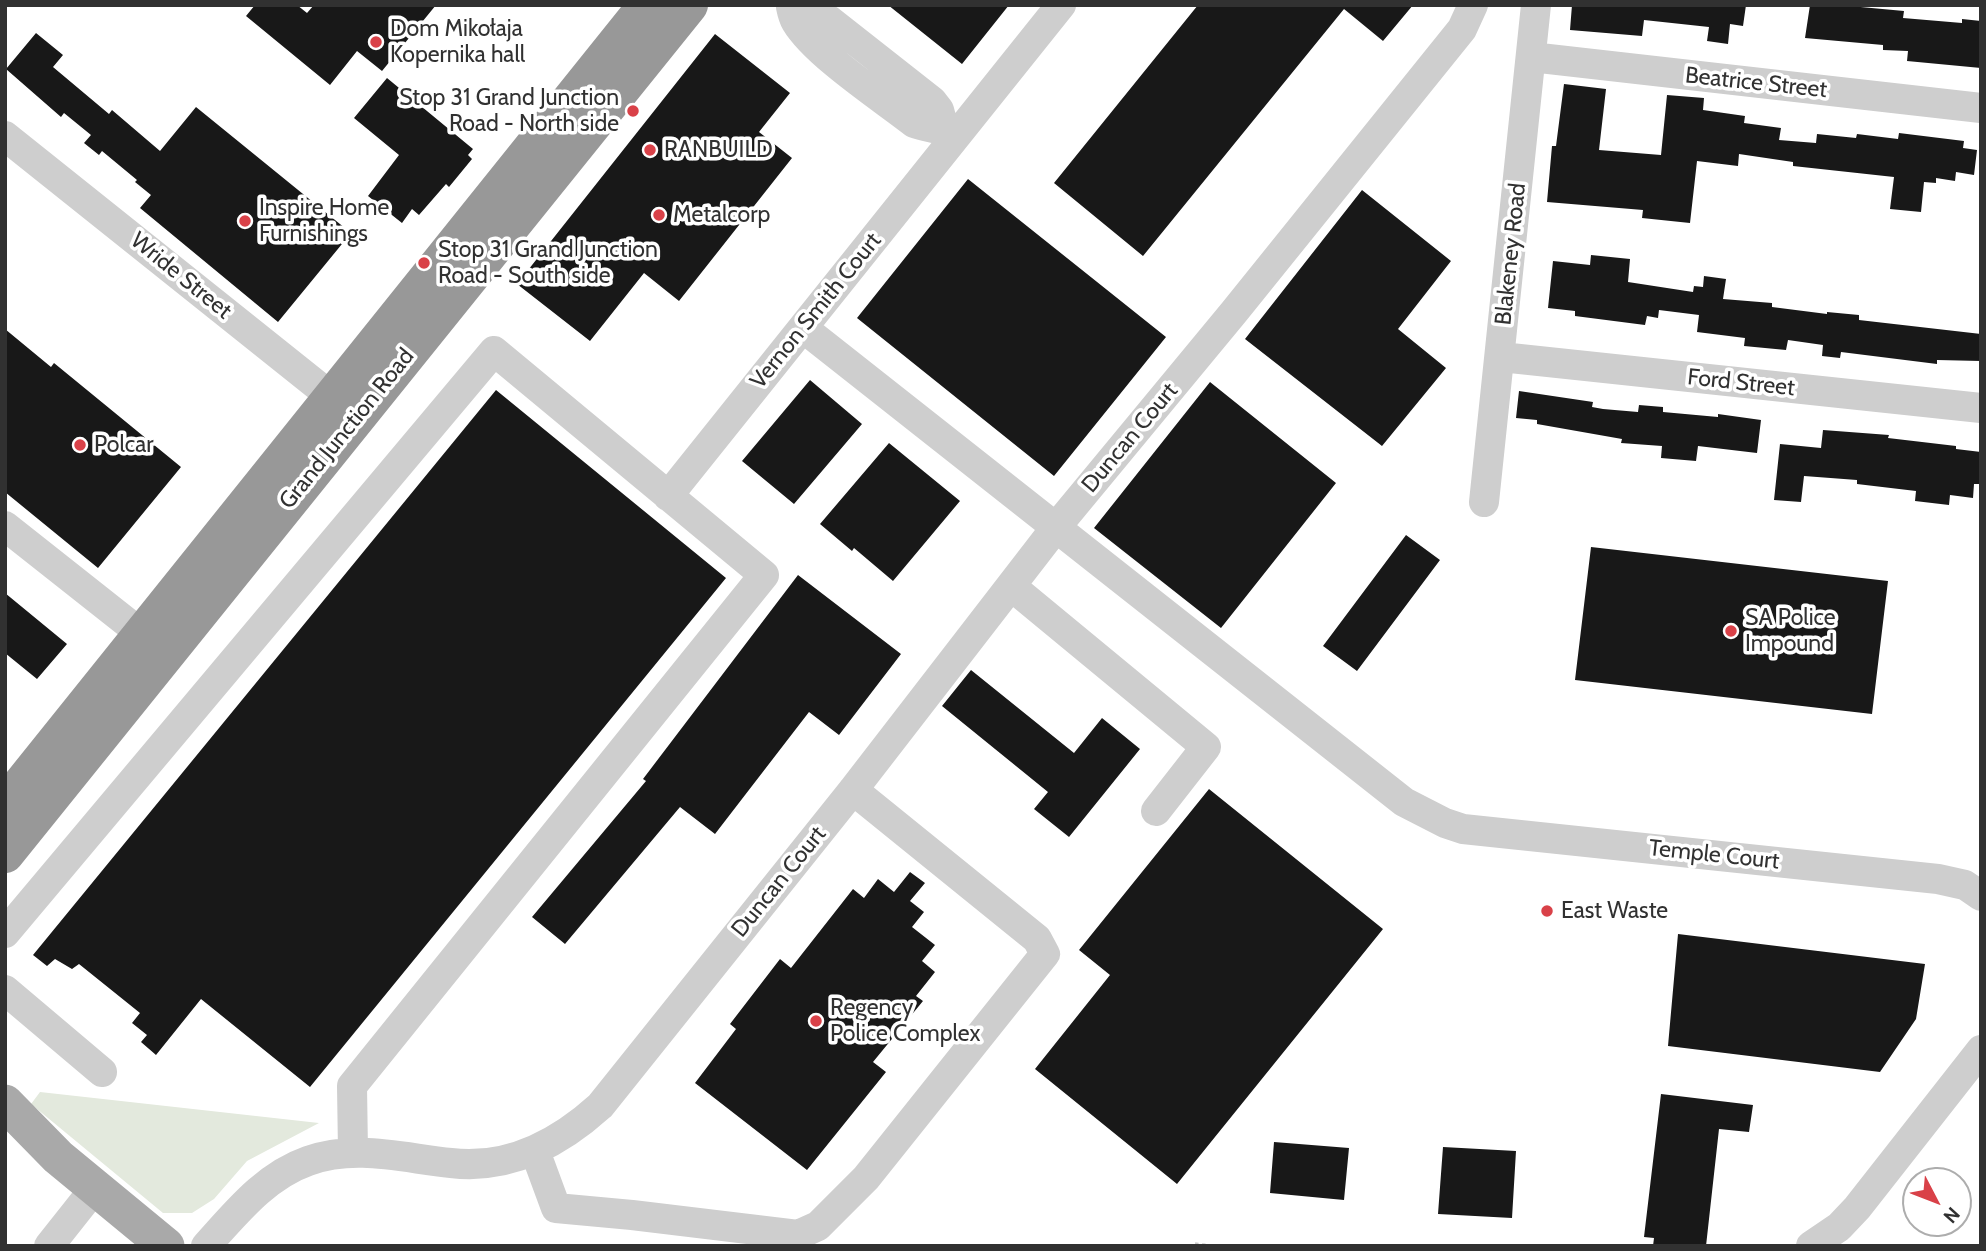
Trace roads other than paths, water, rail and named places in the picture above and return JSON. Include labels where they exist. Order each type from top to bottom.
[{"type":"highway","name":"Grand Junction Road","points":[[5,854],[154,644],[344,407],[648,5]]},
{"type":"highway","name":"Grand Junction Road","points":[[344,407],[689,5]]},
{"type":"highway","name":"Grand Junction Road","points":[[5,805],[154,644]]},
{"type":"main road","points":[[5,1103],[58,1157],[166,1246]]},
{"type":"main road","points":[[5,1126],[58,1157]]},
{"type":"street","name":"Vernon Smith Court","points":[[668,496],[803,328],[949,132],[1061,5]]},
{"type":"street","name":"Duncan Court","points":[[206,1246],[272,1179],[307,1161],[353,1152],[453,1163],[477,1164],[507,1160],[535,1151],[575,1129],[600,1106],[853,790],[1057,526],[1462,29],[1473,5]]},
{"type":"street","name":"Blakeney Road","points":[[1484,502],[1536,5]]},
{"type":"street","points":[[797,6],[793,19],[801,30],[841,66],[914,122],[949,132]]},
{"type":"street","name":"Beatrice Street","points":[[1531,57],[1981,108]]},
{"type":"street","name":"Wride Street","points":[[5,136],[344,407]]},
{"type":"street","name":"Temple Court","points":[[803,328],[1404,802],[1445,823],[1463,829],[1938,879],[1965,885],[1981,896]]},
{"type":"street","points":[[5,933],[494,351],[764,575],[352,1086],[353,1152]]},
{"type":"street","name":"Ford Street","points":[[1501,357],[1981,408]]},
{"type":"street","points":[[5,526],[154,644]]},
{"type":"street","points":[[1011,586],[1206,747],[1156,811]]},
{"type":"street","points":[[535,1151],[556,1208],[632,1214],[798,1235],[818,1226],[866,1178],[1045,954],[1037,939],[853,790]]},
{"type":"street","points":[[5,990],[102,1072]]},
{"type":"street","points":[[1811,1246],[1839,1227],[1857,1208],[1981,1050]]},
{"type":"street","points":[[49,1246],[95,1188]]},
{"type":"place","name":"Dom Mikołaja Kopernika hall","points":[[376,42]]},
{"type":"place","name":"Stop 31 Grand Junction Road - North side","points":[[633,111]]},
{"type":"place","name":"RANBUILD","points":[[650,150]]},
{"type":"place","name":"Metalcorp","points":[[659,215]]},
{"type":"place","name":"Inspire Home Furnishings","points":[[245,221]]},
{"type":"place","name":"Stop 31 Grand Junction Road - South side","points":[[424,263]]},
{"type":"place","name":"Polcar","points":[[80,445]]},
{"type":"place","name":"SA Police Impound","points":[[1731,631]]},
{"type":"place","name":"East Waste","points":[[1547,911]]},
{"type":"place","name":"Regency Police Complex","points":[[816,1021]]}]
